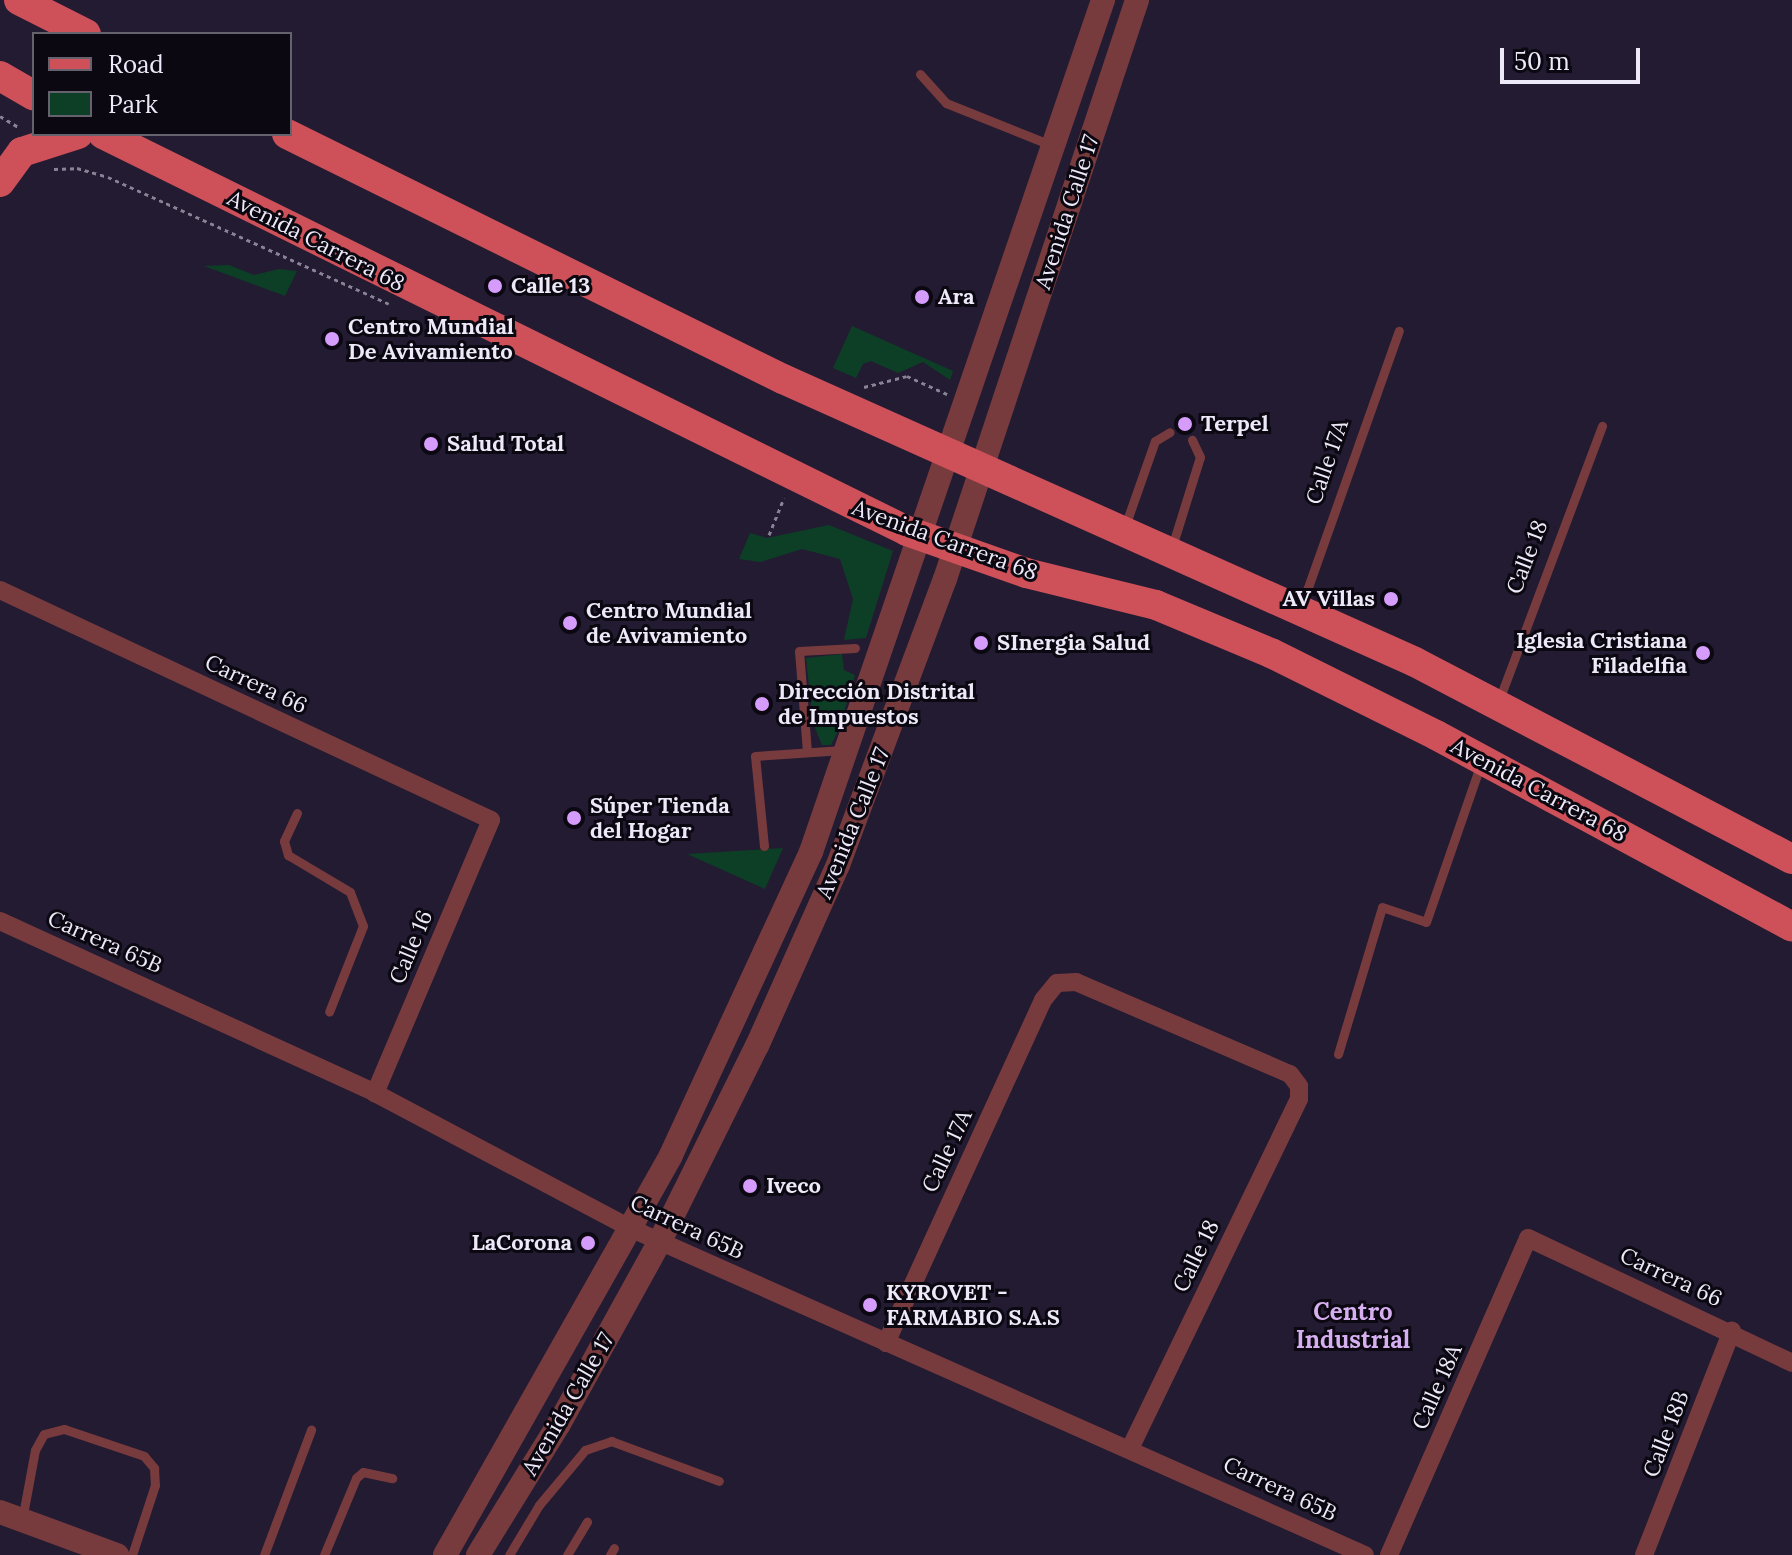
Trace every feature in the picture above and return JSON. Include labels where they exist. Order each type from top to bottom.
[{"type":"main road","points":[[19,0],[82,32]]},
{"type":"main road","points":[[0,76],[32,95]]},
{"type":"main road","points":[[0,182],[22,152],[74,136]]},
{"type":"main road","points":[[291,136],[715,346],[982,470],[1300,610],[1498,705],[1792,859]]},
{"type":"main road","name":"Avenida Carrera 68","points":[[112,139],[807,485],[921,536],[1196,621],[1483,759],[1792,927]]},
{"type":"street","name":"Avenida Calle 17","points":[[445,1555],[632,1229],[751,988],[811,852],[950,455],[1103,0]]},
{"type":"street","name":"Avenida Calle 17","points":[[478,1555],[559,1424],[660,1241],[757,1046],[838,865],[955,549],[1137,0]]},
{"type":"street","name":"Carrera 66","points":[[0,590],[491,820]]},
{"type":"street","name":"Calle 16","points":[[375,1093],[491,820]]},
{"type":"street","points":[[811,852],[838,865]]},
{"type":"street","name":"Carrera 65B","points":[[0,921],[375,1093],[632,1229],[886,1343],[1131,1447],[1365,1555]]},
{"type":"street","name":"Calle 17A","points":[[886,1343],[1043,1000],[1057,983],[1076,982],[1290,1074],[1299,1086]]},
{"type":"street","name":"Calle 18","points":[[1131,1447],[1299,1099],[1299,1086]]},
{"type":"street","name":"Carrera 66","points":[[1528,1238],[1732,1331],[1792,1363]]},
{"type":"street","name":"Calle 18A","points":[[1389,1555],[1528,1238]]},
{"type":"street","name":"Calle 18B","points":[[1644,1555],[1732,1331]]},
{"type":"street","points":[[11,1516],[117,1555]]},
{"type":"lane","points":[[920,74],[946,103],[1055,147]]},
{"type":"lane","name":"Calle 17A","points":[[1300,610],[1399,331]]},
{"type":"lane","name":"Calle 18","points":[[1498,705],[1602,426]]},
{"type":"lane","points":[[1123,533],[1155,441],[1170,432]]},
{"type":"lane","points":[[1170,553],[1200,457],[1192,440]]},
{"type":"lane","points":[[807,752],[799,651],[855,648]]},
{"type":"lane","points":[[764,846],[755,756],[846,750]]},
{"type":"lane","points":[[1338,1054],[1382,907],[1426,922],[1483,759]]},
{"type":"lane","points":[[297,813],[284,841],[288,855],[350,892],[363,926],[329,1012]]},
{"type":"lane","points":[[11,1516],[44,1434],[64,1429],[144,1456],[154,1468],[155,1485],[132,1555]]},
{"type":"lane","points":[[264,1555],[311,1430]]},
{"type":"lane","points":[[509,1555],[539,1505],[585,1450],[611,1441],[719,1481]]},
{"type":"lane","points":[[324,1555],[356,1478],[363,1472],[392,1478]]},
{"type":"lane","points":[[567,1555],[587,1522]]},
{"type":"path","points":[[0,116],[23,129]]},
{"type":"path","points":[[42,170],[97,173],[394,307]]},
{"type":"path","points":[[855,389],[907,376],[954,396]]},
{"type":"path","points":[[770,491],[795,503]]},
{"type":"path","points":[[769,535],[784,497]]},
{"type":"green space","points":[[229,265],[254,275],[279,269],[297,271],[285,296],[204,266]]},
{"type":"green space","points":[[852,326],[953,371],[950,380],[923,362],[898,373],[871,361],[863,364],[856,378],[833,368]]},
{"type":"green space","points":[[829,525],[893,551],[866,638],[844,640],[853,599],[840,559],[802,549],[760,562],[739,559],[750,533],[767,538]]},
{"type":"green space","points":[[842,654],[844,670],[855,675],[839,729],[831,745],[822,745],[813,723],[806,658]]},
{"type":"green space","points":[[783,848],[765,889],[687,854]]},
{"type":"place","name":"Calle 13","points":[[495,286]]},
{"type":"place","name":"Ara","points":[[922,297]]},
{"type":"place","name":"Centro Mundial De Avivamiento","points":[[332,339]]},
{"type":"place","name":"Terpel","points":[[1185,424]]},
{"type":"place","name":"Salud Total","points":[[431,444]]},
{"type":"place","name":"AV Villas","points":[[1391,599]]},
{"type":"place","name":"Centro Mundial de Avivamiento","points":[[570,623]]},
{"type":"place","name":"SInergia Salud","points":[[981,643]]},
{"type":"place","name":"Iglesia Cristiana Filadelfia","points":[[1703,653]]},
{"type":"place","name":"Dirección Distrital de Impuestos","points":[[762,704]]},
{"type":"place","name":"Súper Tienda del Hogar","points":[[574,818]]},
{"type":"place","name":"Iveco","points":[[750,1186]]},
{"type":"place","name":"LaCorona","points":[[588,1243]]},
{"type":"place","name":"KYROVET - FARMABIO S.A.S","points":[[870,1305]]},
{"type":"district","name":"Centro Industrial","points":[[1353,1326]]}]
